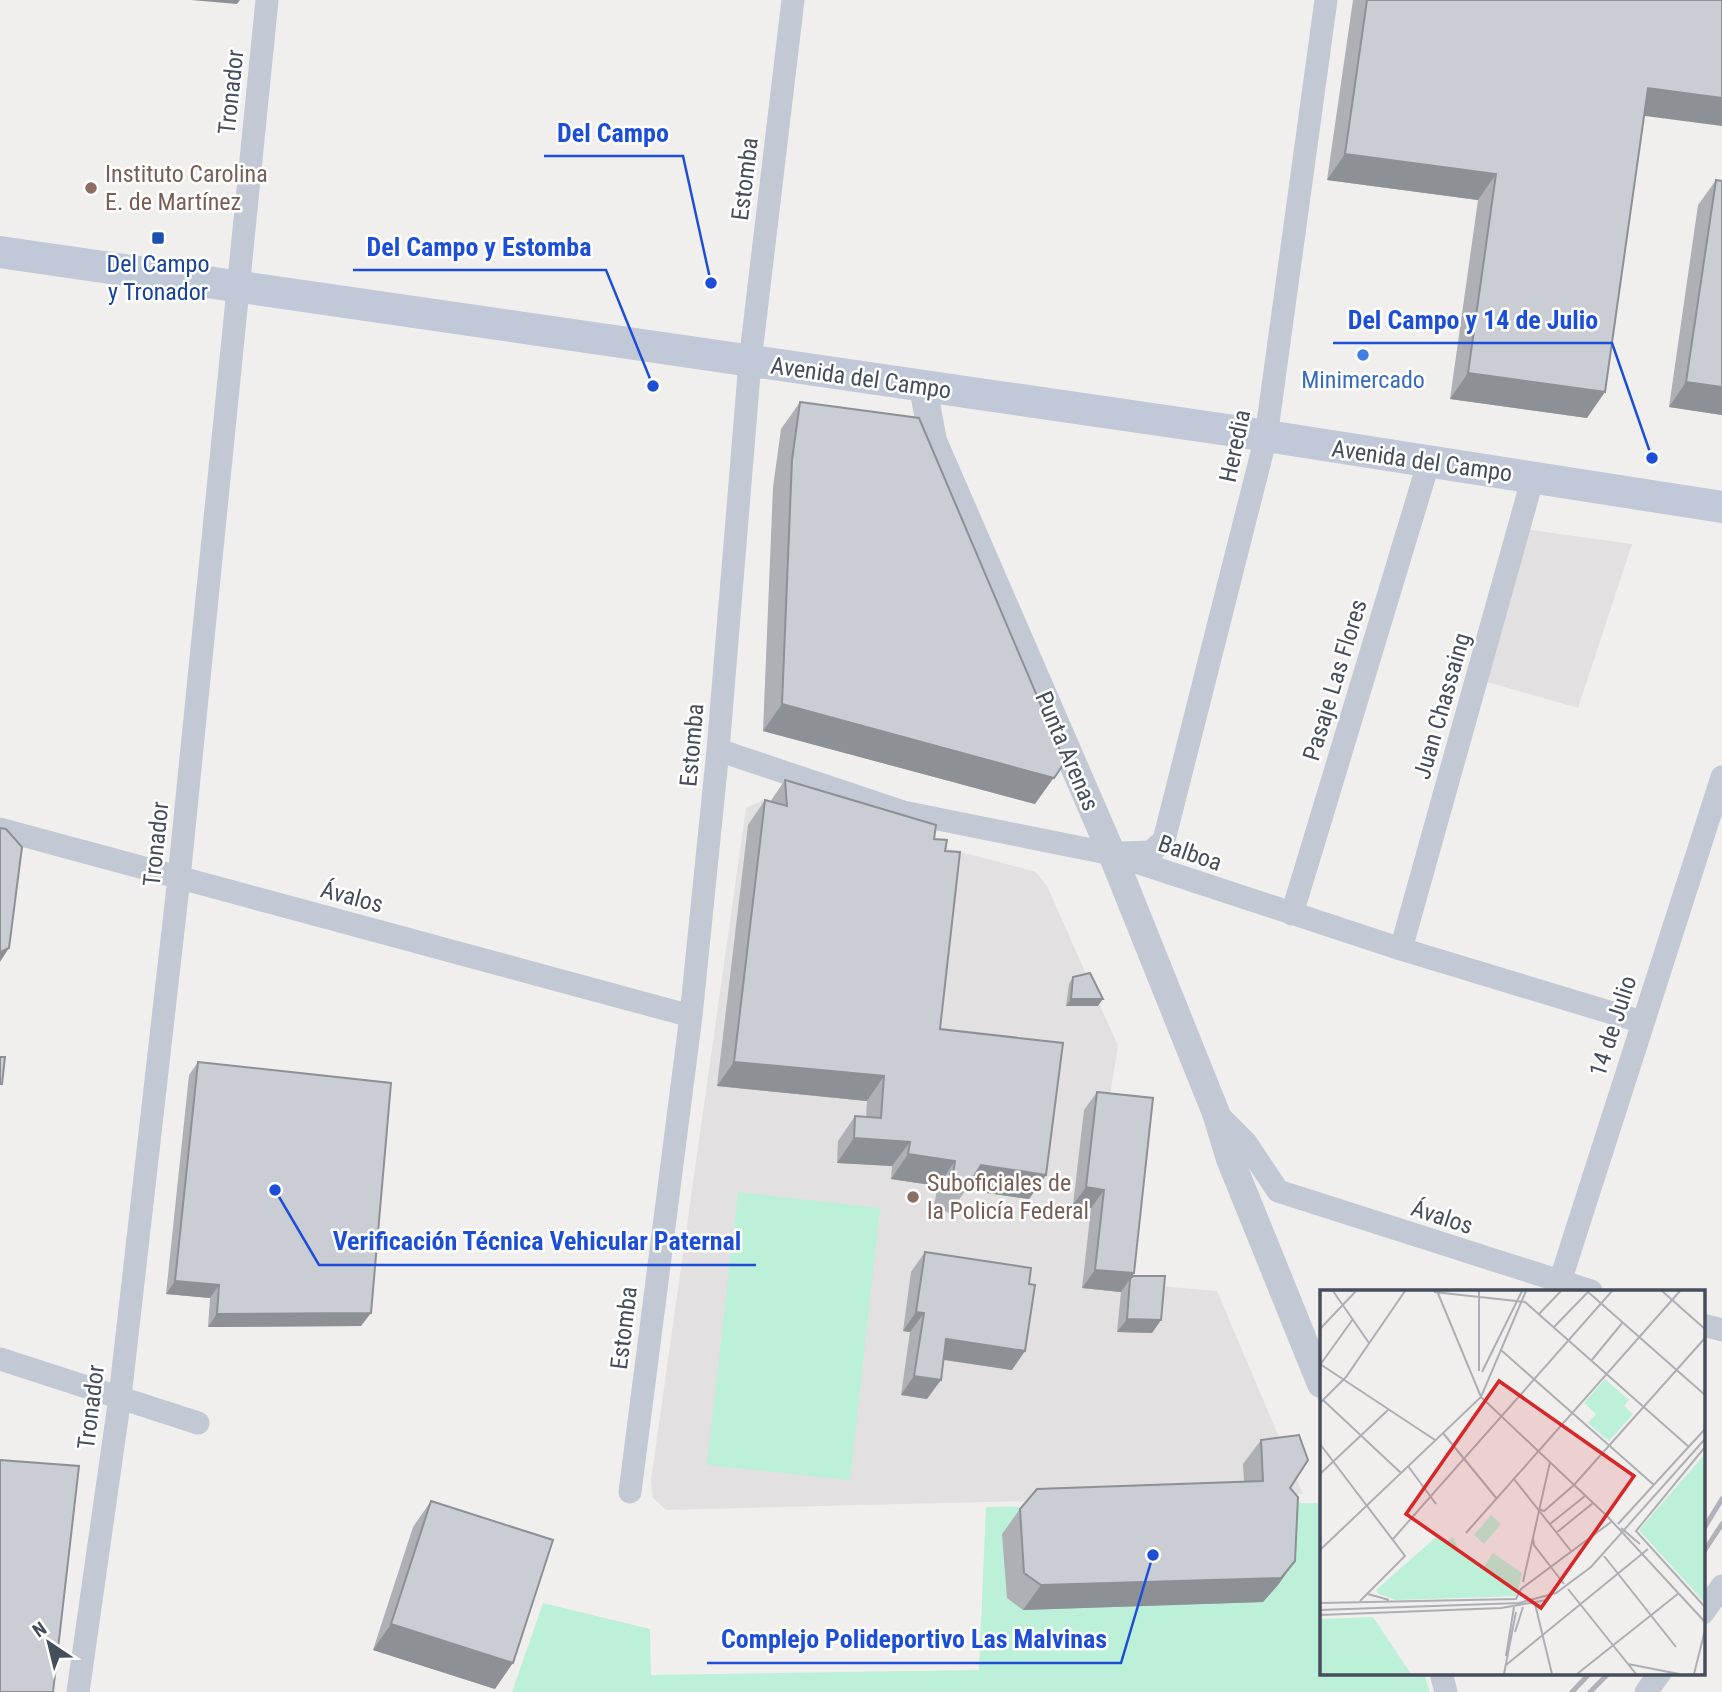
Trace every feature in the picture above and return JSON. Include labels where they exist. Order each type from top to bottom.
[{"type":"main road","name":"Avenida del Campo","points":[[0,252],[1429,461],[1722,507]]},
{"type":"street","name":"Tronador","points":[[78,1692],[120,1397],[179,878],[267,0]]},
{"type":"street","name":"Estomba","points":[[630,1492],[691,1016],[718,750],[750,362],[793,0]]},
{"type":"street","name":"Heredia","points":[[1112,854],[1151,852],[1164,840],[1266,437],[1326,0]]},
{"type":"street","name":"Punta Arenas","points":[[923,387],[933,441],[1112,854],[1216,1113],[1230,1159],[1320,1382]]},
{"type":"street","name":"Pasaje Las Flores","points":[[1292,914],[1429,461]]},
{"type":"street","name":"Juan Chassaing","points":[[1401,949],[1533,477]]},
{"type":"street","name":"Balboa","points":[[718,750],[904,812],[1112,854],[1401,949],[1642,1022]]},
{"type":"street","name":"14 de Julio","points":[[1558,1287],[1720,787]]},
{"type":"street","name":"Ávalos","points":[[0,829],[691,1016]]},
{"type":"street","name":"Punta Arenas","points":[[1216,1113],[1247,1143],[1278,1191]]},
{"type":"street","name":"Ávalos","points":[[1278,1191],[1558,1287],[1583,1290]]},
{"type":"street","points":[[1704,1325],[1722,1330]]},
{"type":"street","points":[[0,1359],[198,1423]]},
{"type":"street","points":[[1704,1612],[1722,1586]]},
{"type":"street","points":[[1441,1674],[1446,1692]]},
{"type":"street","points":[[1646,1692],[1659,1674]]},
{"type":"shaded area","points":[[1524,529],[1632,544],[1578,708],[1480,680]]},
{"type":"shaded area","name":"Suboficiales de la Policía Federal","points":[[765,799],[1036,872],[1047,886],[1118,1046],[1108,1107],[1125,1283],[1217,1291],[1303,1494],[666,1510],[653,1498],[651,1480],[746,808]]},
{"type":"green space","points":[[738,1192],[880,1208],[850,1480],[707,1465]]},
{"type":"green space","points":[[1320,1503],[1320,1674],[1424,1674],[1430,1692],[512,1692],[543,1603],[650,1629],[651,1675],[979,1670],[986,1507]]},
{"type":"building","points":[[1367,0],[1722,0],[1722,98],[1648,88],[1605,392],[1468,373],[1496,174],[1345,154]]},
{"type":"building","points":[[1716,180],[1722,181],[1722,387],[1686,382]]},
{"type":"building","points":[[800,402],[919,418],[1065,762],[1054,778],[782,704],[792,460]]},
{"type":"building","points":[[785,780],[936,825],[934,839],[947,840],[945,851],[960,852],[940,1029],[1063,1043],[1046,1175],[981,1165],[966,1189],[952,1181],[955,1161],[908,1154],[910,1142],[854,1138],[855,1116],[881,1118],[884,1076],[734,1062],[765,800],[787,806]]},
{"type":"building","points":[[0,828],[6,829],[22,847],[9,948],[0,952]]},
{"type":"building","points":[[1090,973],[1103,999],[1071,999],[1073,977]]},
{"type":"building","points":[[0,1057],[5,1057],[2,1084],[0,1084]]},
{"type":"building","points":[[198,1062],[391,1083],[371,1313],[217,1314],[219,1285],[175,1281]]},
{"type":"building","points":[[1097,1092],[1153,1098],[1134,1273],[1095,1270],[1104,1190],[1086,1187]]},
{"type":"building","points":[[925,1252],[1031,1268],[1029,1284],[1035,1285],[1025,1351],[946,1339],[941,1380],[914,1376],[924,1313],[916,1312]]},
{"type":"building","points":[[1133,1276],[1165,1276],[1161,1320],[1127,1319],[1130,1279]]},
{"type":"building","points":[[1299,1435],[1308,1460],[1290,1488],[1298,1497],[1295,1561],[1281,1578],[1041,1585],[1024,1573],[1020,1509],[1037,1489],[1263,1481],[1261,1440]]},
{"type":"building","points":[[0,1460],[79,1466],[53,1692],[0,1692]]},
{"type":"building","points":[[431,1501],[553,1540],[513,1663],[391,1624]]},
{"type":"railway","points":[[1704,1528],[1722,1499]]},
{"type":"railway","points":[[1704,1551],[1722,1524]]},
{"type":"railway","points":[[1572,1692],[1589,1674]]},
{"type":"railway","points":[[1590,1692],[1608,1674]]},
{"type":"place","name":"Instituto Carolina E. de Martínez","points":[[91,188]]},
{"type":"place","name":"Del Campo y Tronador","points":[[158,238]]},
{"type":"place","name":"Del Campo","points":[[711,283]]},
{"type":"place","name":"Minimercado","points":[[1363,355]]},
{"type":"place","name":"Del Campo y Estomba","points":[[653,386]]},
{"type":"place","name":"Del Campo y 14 de Julio","points":[[1652,458]]},
{"type":"place","name":"Verificación Técnica Vehicular Paternal","points":[[275,1190]]},
{"type":"place","name":"Suboficiales de la Policía Federal","points":[[913,1197]]},
{"type":"place","name":"Complejo Polideportivo Las Malvinas","points":[[1153,1555]]}]
